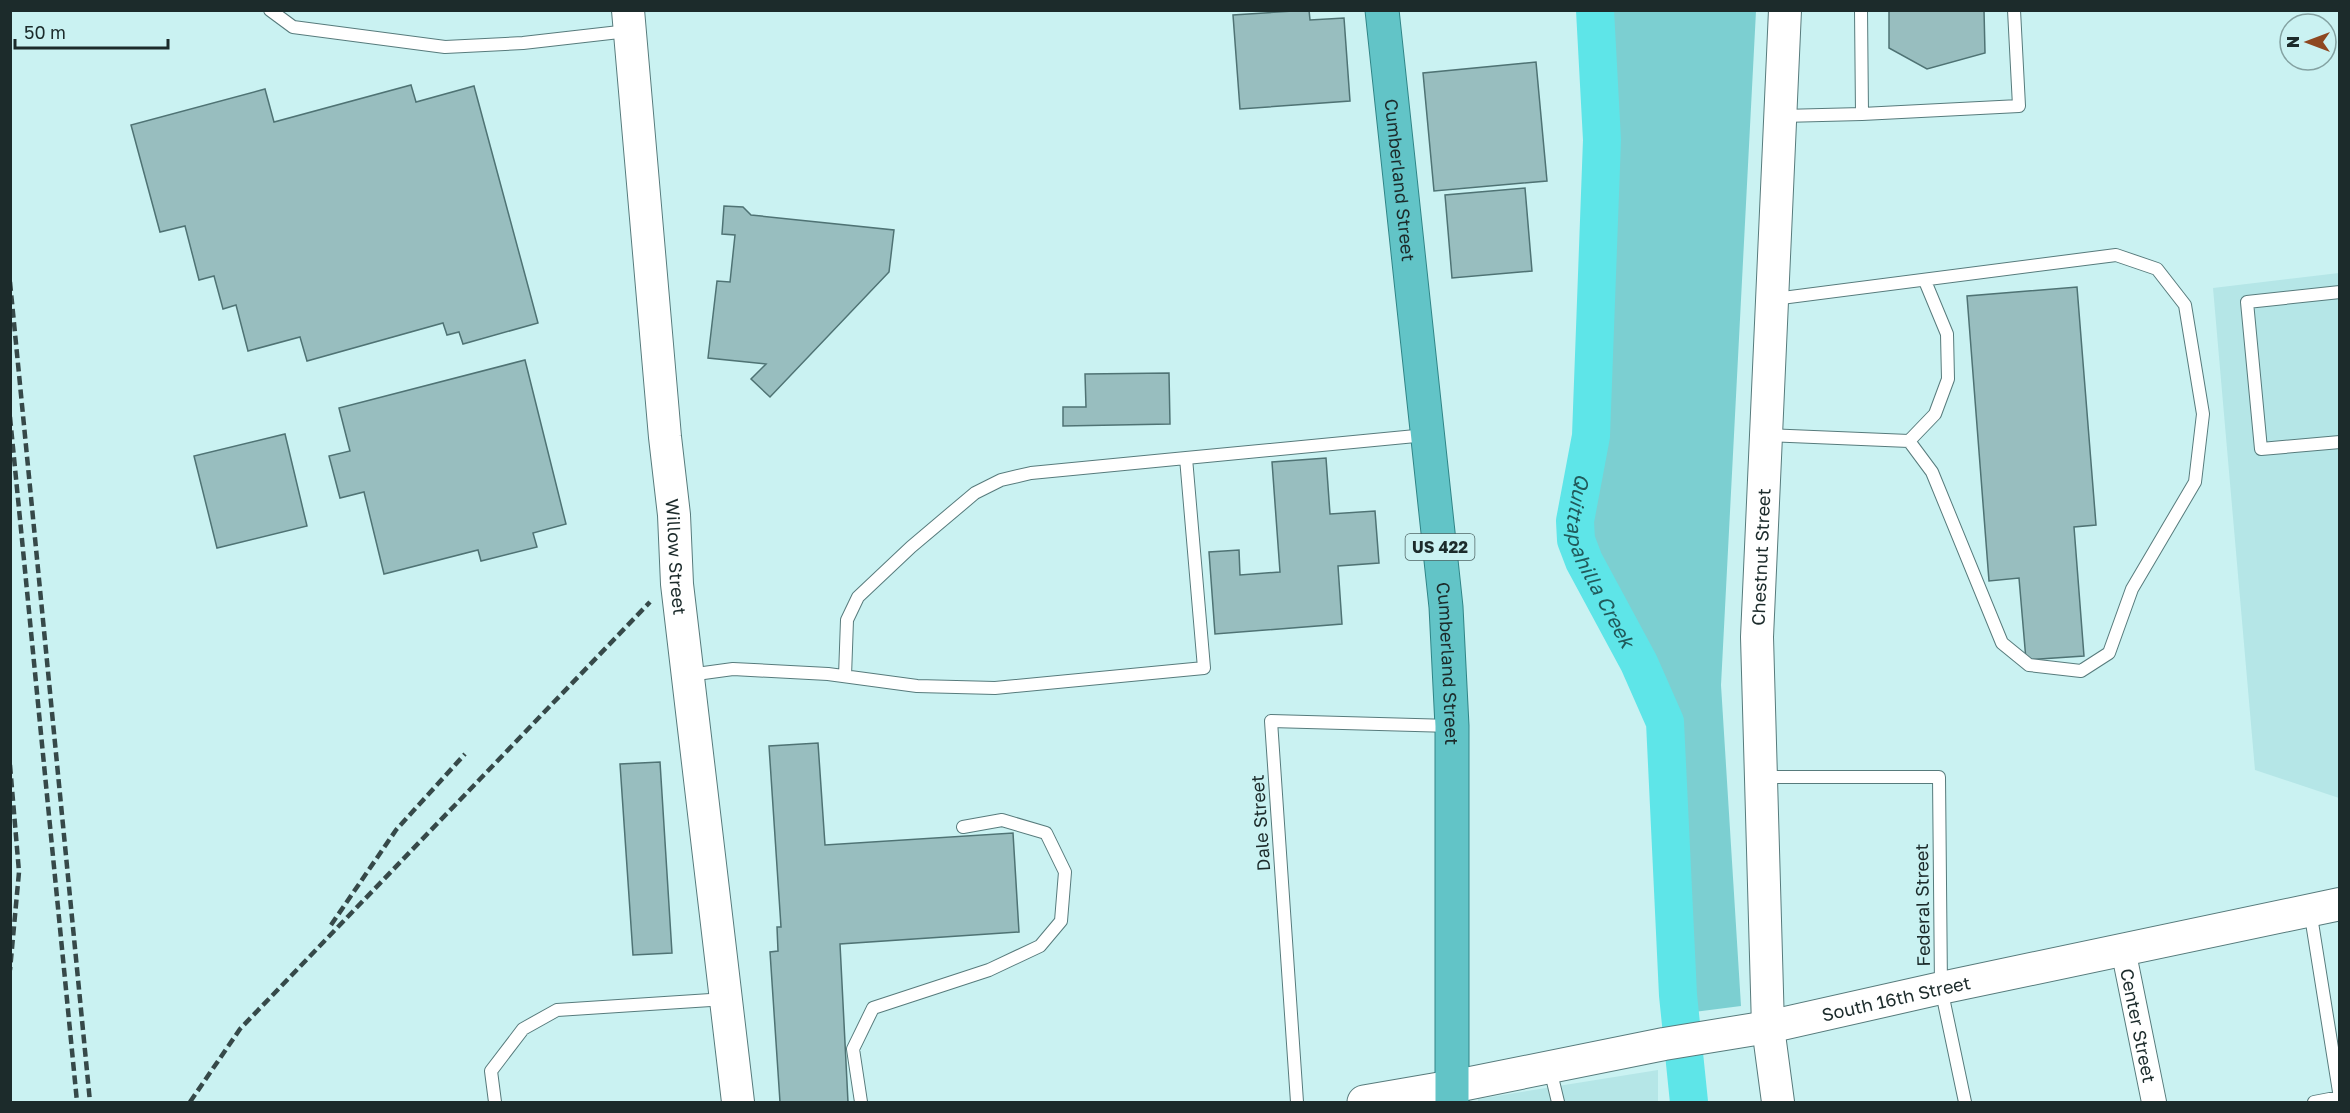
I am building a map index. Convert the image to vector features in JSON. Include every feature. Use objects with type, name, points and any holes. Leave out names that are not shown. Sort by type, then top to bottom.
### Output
[{"type":"highway","name":"Cumberland Street","points":[[1382,10],[1446,607],[1452,726],[1451,1095]]},
{"type":"main road","points":[[1364,1102],[1451,1095]]},
{"type":"street","name":"Chestnut Street","points":[[1778,1102],[1768,1027],[1757,637],[1785,10]]},
{"type":"street","name":"Willow Street","points":[[629,21],[674,515],[677,584],[738,1102]]},
{"type":"street","name":"South 16th Street","points":[[1451,1095],[1550,1068],[1664,1044],[1768,1027],[2325,907]]},
{"type":"street","name":"Center Street","points":[[2123,949],[2154,1102]]},
{"type":"lane","points":[[270,10],[293,27],[445,46],[523,43],[629,21]]},
{"type":"lane","points":[[1861,10],[1862,114]]},
{"type":"lane","points":[[1780,116],[2019,106],[2014,10]]},
{"type":"lane","points":[[1772,299],[2116,255],[2157,269],[2185,305],[2203,414],[2195,482],[2132,589],[2109,653],[2081,671],[2030,665],[2002,644],[1932,472],[1909,441]]},
{"type":"lane","points":[[1766,435],[1909,441],[1935,414],[1948,379],[1947,334],[1925,281]]},
{"type":"lane","points":[[2340,292],[2247,302],[2261,449],[2340,442]]},
{"type":"lane","points":[[845,676],[844,635],[847,620],[858,597],[911,547],[975,493],[1001,480],[1031,473],[1428,435]]},
{"type":"lane","points":[[688,675],[733,669],[845,676],[917,686],[994,688],[1203,668],[1186,458]]},
{"type":"lane","name":"Dale Street","points":[[1297,1102],[1271,721],[1452,726]]},
{"type":"lane","name":"Federal Street","points":[[1760,777],[1939,777],[1941,988],[1965,1102]]},
{"type":"lane","points":[[861,1102],[853,1049],[873,1008],[989,970],[1040,946],[1061,921],[1065,872],[1046,833],[1002,820],[963,827]]},
{"type":"lane","points":[[2314,1102],[2340,1097],[2325,907]]},
{"type":"lane","points":[[495,1102],[491,1071],[523,1029],[557,1010],[726,999]]},
{"type":"lane","points":[[1550,1068],[1558,1102]]},
{"type":"shaded area","points":[[1605,11],[1756,11],[1721,685],[1741,1006],[1694,1012],[1678,719],[1591,549],[1586,526],[1603,434],[1614,129]]},
{"type":"shaded area","points":[[2339,273],[2339,798],[2255,770],[2213,288]]},
{"type":"shaded area","points":[[1658,1070],[1658,1102],[1478,1102],[1478,1099]]},
{"type":"building","points":[[1309,10],[1310,20],[1344,18],[1350,101],[1240,109],[1233,15]]},
{"type":"building","points":[[1889,10],[1984,10],[1985,53],[1927,69],[1889,48]]},
{"type":"building","points":[[1536,62],[1547,181],[1434,191],[1423,73]]},
{"type":"building","points":[[411,85],[416,102],[474,86],[538,323],[463,344],[459,332],[447,335],[443,323],[307,361],[300,337],[248,351],[236,305],[223,309],[214,276],[199,280],[185,226],[160,232],[131,125],[265,89],[274,122]]},
{"type":"building","points":[[1525,188],[1532,271],[1452,278],[1445,195]]},
{"type":"building","points":[[724,206],[743,207],[751,215],[894,230],[889,272],[770,397],[751,379],[766,364],[708,358],[717,281],[730,282],[735,235],[722,234]]},
{"type":"building","points":[[2077,287],[2096,525],[2074,527],[2084,656],[2026,660],[2019,578],[1989,581],[1967,296]]},
{"type":"building","points":[[525,360],[566,524],[533,533],[537,547],[481,561],[478,550],[384,574],[364,492],[340,498],[329,456],[350,451],[339,408]]},
{"type":"building","points":[[1169,373],[1170,424],[1063,426],[1063,407],[1086,407],[1085,374]]},
{"type":"building","points":[[285,434],[307,526],[217,548],[194,456]]},
{"type":"building","points":[[1326,458],[1330,514],[1375,511],[1379,563],[1338,566],[1342,624],[1215,634],[1209,552],[1239,550],[1240,575],[1280,572],[1272,462]]},
{"type":"building","points":[[818,743],[825,845],[1013,833],[1019,932],[840,944],[848,1102],[780,1102],[770,952],[778,951],[777,927],[781,927],[769,746]]},
{"type":"building","points":[[660,762],[672,953],[633,955],[620,764]]},
{"type":"waterway","name":"Quittapahilla Creek","points":[[1595,10],[1602,140],[1591,436],[1575,521],[1576,540],[1584,561],[1639,663],[1665,722],[1678,995],[1689,1102]]},
{"type":"railway","points":[[10,282],[90,1102]]},
{"type":"railway","points":[[10,417],[77,1102]]},
{"type":"railway","points":[[190,1102],[240,1029],[650,602]]},
{"type":"railway","points":[[331,925],[396,830],[465,754]]},
{"type":"railway","points":[[10,765],[19,872],[10,970]]}]
